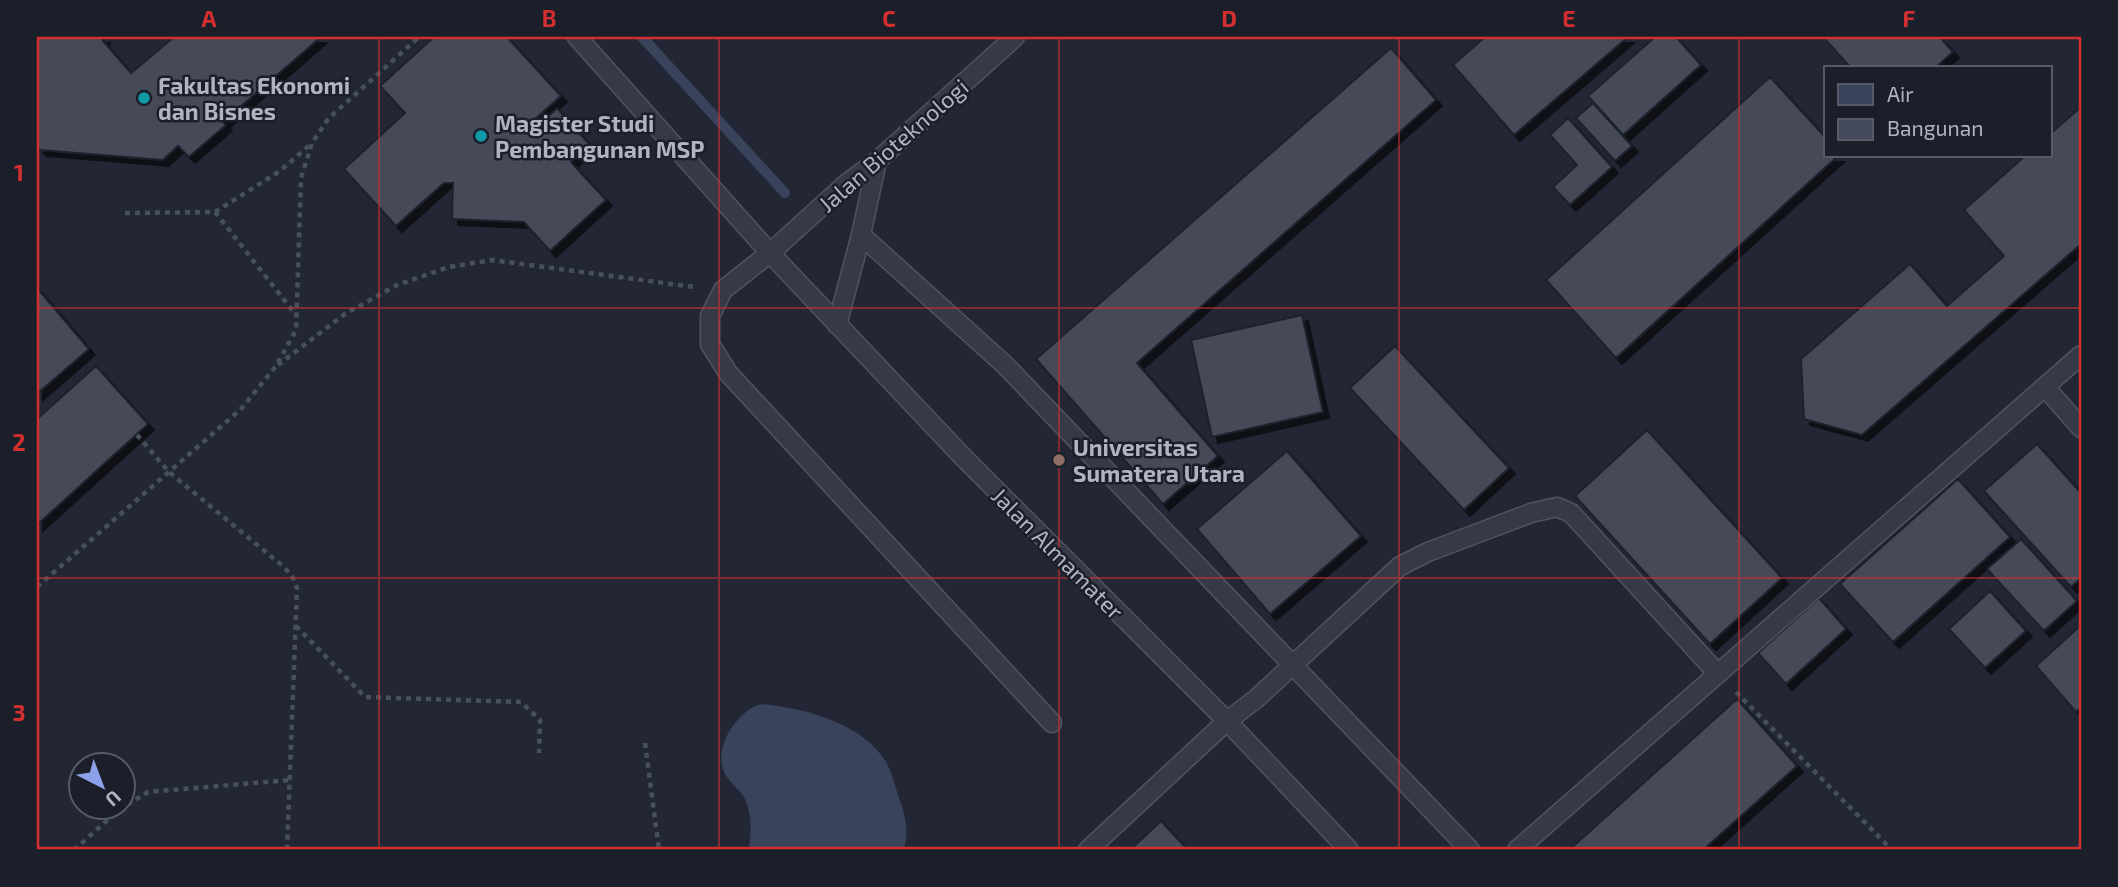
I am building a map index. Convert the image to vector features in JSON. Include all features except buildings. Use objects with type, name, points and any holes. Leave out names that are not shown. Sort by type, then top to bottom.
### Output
[{"type":"lane","name":"Jalan Almamater","points":[[577,37],[770,253],[963,457],[1227,721],[1349,850]]},
{"type":"lane","name":"Jalan Bioteknologi","points":[[723,290],[770,253],[846,184],[877,161],[1015,37]]},
{"type":"lane","points":[[837,324],[877,161]]},
{"type":"lane","points":[[861,235],[1005,365],[1469,850]]},
{"type":"lane","points":[[723,290],[710,316],[710,344],[728,373],[1052,723]]},
{"type":"lane","points":[[1517,850],[2081,355]]},
{"type":"lane","points":[[2045,387],[2081,428]]},
{"type":"lane","points":[[1088,850],[1400,566],[1427,551],[1531,513],[1557,507],[1572,513],[1718,674]]},
{"type":"path","points":[[37,587],[241,409],[276,366],[296,330],[300,178],[313,143],[328,119],[419,37]]},
{"type":"path","points":[[125,213],[215,212],[280,171],[313,143]]},
{"type":"path","points":[[215,212],[296,315]]},
{"type":"path","points":[[276,366],[345,314],[397,285],[449,267],[492,260],[723,290]]},
{"type":"path","points":[[137,435],[169,472],[284,567],[297,588],[287,850]]},
{"type":"path","points":[[296,626],[365,697],[521,702],[540,720],[539,753]]},
{"type":"path","points":[[1718,674],[1892,850]]},
{"type":"path","points":[[645,743],[659,850]]},
{"type":"path","points":[[74,850],[120,810],[148,792],[290,779]]},
{"type":"water","points":[[762,704],[795,709],[831,720],[863,737],[876,748],[890,770],[903,810],[906,831],[903,850],[749,850],[750,821],[747,805],[743,795],[723,770],[721,756],[728,734],[736,722],[751,708]]},
{"type":"waterway","points":[[642,37],[785,193]]},
{"type":"place","name":"Fakultas Ekonomi dan Bisnes","points":[[144,98]]},
{"type":"place","name":"Magister Studi Pembangunan MSP","points":[[481,136]]},
{"type":"place","name":"Universitas Sumatera Utara","points":[[1059,460]]}]
